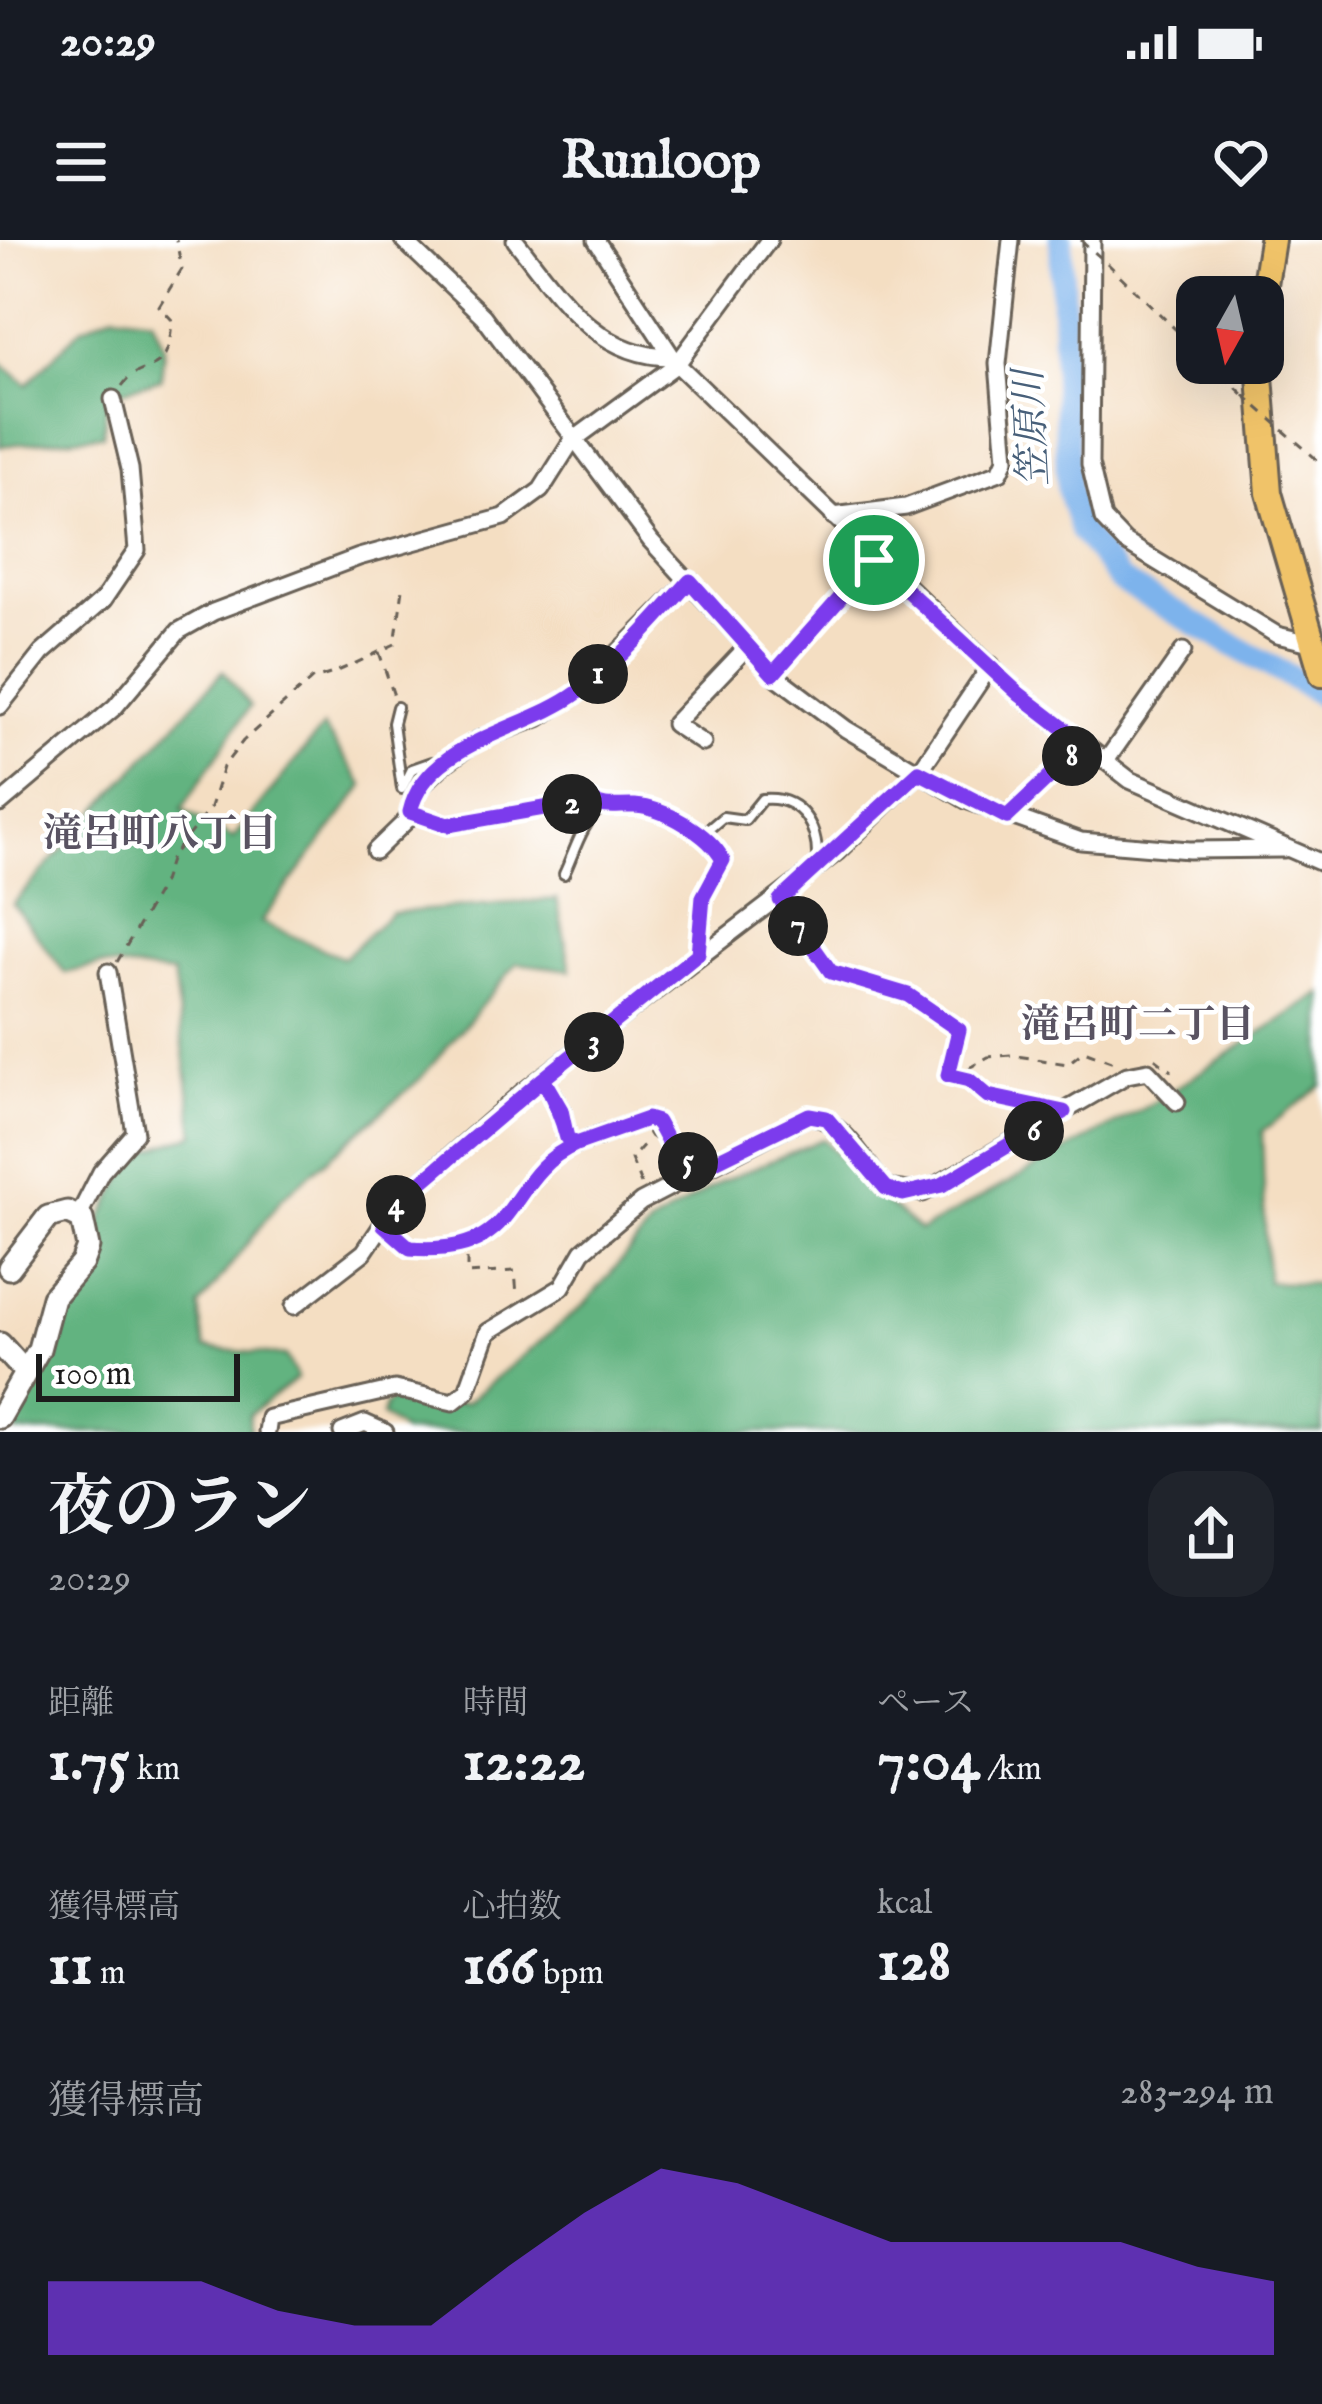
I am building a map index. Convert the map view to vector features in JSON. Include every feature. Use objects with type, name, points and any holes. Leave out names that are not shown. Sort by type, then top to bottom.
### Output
[{"type":"main road","points":[[1266,276],[1272,240]]},
{"type":"main road","points":[[1261,384],[1269,493],[1319,656]]},
{"type":"street","points":[[404,240],[483,316],[572,441],[773,674],[846,729],[1007,817],[1109,847],[1284,849]]},
{"type":"street","points":[[514,240],[590,330],[629,351],[675,361]]},
{"type":"street","points":[[596,240],[675,361],[874,560],[1019,694],[1130,780],[1322,863]]},
{"type":"street","points":[[0,804],[116,707],[179,631],[213,612],[359,557],[504,517],[541,490],[572,441],[675,361],[770,240]]},
{"type":"street","points":[[832,516],[906,507],[1000,472],[1006,460],[998,364],[1011,240]]},
{"type":"street","points":[[1093,240],[1090,464],[1103,519],[1125,542],[1319,656]]},
{"type":"street","points":[[0,706],[42,653],[114,587],[137,550],[130,469],[113,399]]},
{"type":"street","points":[[375,851],[410,812],[415,792],[443,765],[478,740],[538,718],[579,692],[690,581]]},
{"type":"street","points":[[703,743],[674,724],[748,646]]},
{"type":"street","points":[[1106,761],[1183,652]]},
{"type":"street","points":[[294,1306],[364,1252],[397,1203],[543,1079],[698,954],[780,900],[818,868],[919,772],[991,664]]},
{"type":"street","points":[[780,900],[831,972]]},
{"type":"street","points":[[0,1417],[39,1349],[41,1323],[52,1297],[82,1263],[88,1246],[78,1217],[101,1172],[135,1133],[108,973]]},
{"type":"street","points":[[267,1432],[269,1418],[280,1413],[323,1408],[372,1392],[415,1391],[453,1402],[467,1391],[488,1332],[562,1287],[583,1251],[648,1198],[809,1115],[826,1118],[838,1128],[886,1188],[923,1193],[1127,1075],[1148,1070],[1177,1102]]},
{"type":"street","points":[[543,1079],[561,1110],[567,1138],[576,1144],[647,1119],[657,1122],[657,1130]]},
{"type":"street","points":[[4,1269],[48,1217],[67,1212],[78,1217]]},
{"type":"street","points":[[0,1344],[25,1372]]},
{"type":"street","points":[[342,1432],[365,1423],[385,1432]]},
{"type":"lane","points":[[397,707],[393,723],[402,789],[412,770],[431,762],[443,765]]},
{"type":"lane","points":[[703,834],[723,817],[745,820],[762,799],[771,797],[795,805],[809,818],[820,846],[818,868]]},
{"type":"lane","points":[[564,874],[586,828],[603,808],[642,806],[703,834],[723,860],[703,897],[698,954]]},
{"type":"lane","points":[[831,972],[908,995],[959,1030],[948,1075],[969,1080],[988,1096],[1064,1112]]},
{"type":"path","points":[[113,399],[128,377],[150,371],[170,349],[172,320],[159,306],[182,269],[176,240]]},
{"type":"path","points":[[1081,240],[1176,330]]},
{"type":"path","points":[[1232,384],[1322,464]]},
{"type":"path","points":[[773,674],[874,560]]},
{"type":"path","points":[[108,973],[162,885],[171,857],[211,807],[223,767],[243,741],[313,678],[326,679],[395,644],[404,583]]},
{"type":"path","points":[[378,650],[397,707]]},
{"type":"path","points":[[1007,817],[1084,744]]},
{"type":"path","points":[[410,812],[448,825],[590,800],[603,808]]},
{"type":"path","points":[[950,1066],[980,1066],[988,1057],[1011,1054],[1067,1064],[1084,1052],[1126,1067]]},
{"type":"path","points":[[1148,1056],[1172,1071]]},
{"type":"path","points":[[648,1198],[631,1160],[657,1130],[678,1161],[709,1164]]},
{"type":"path","points":[[384,1225],[410,1248],[482,1239],[504,1223],[533,1174],[576,1144]]},
{"type":"path","points":[[467,1241],[467,1274],[514,1271],[522,1313]]},
{"type":"green space","points":[[114,313],[152,318],[164,346],[161,379],[108,395],[103,435],[0,446],[0,362],[27,385],[80,329]]},
{"type":"green space","points":[[223,671],[250,706],[182,809],[233,838],[323,727],[364,786],[261,922],[343,958],[391,913],[557,899],[571,970],[517,963],[420,1079],[282,1198],[199,1307],[205,1348],[286,1356],[297,1378],[249,1415],[250,1432],[17,1432],[12,1413],[72,1298],[99,1263],[102,1218],[136,1155],[195,1134],[173,974],[101,965],[65,973],[13,904]]},
{"type":"green space","points":[[1322,993],[1322,1086],[1262,1131],[1267,1282],[1322,1284],[1322,1432],[403,1432],[382,1416],[385,1405],[399,1394],[428,1406],[467,1402],[585,1304],[652,1224],[722,1181],[823,1139],[871,1190],[920,1231],[1151,1104]]},
{"type":"waterway","name":"笠原川","points":[[1061,240],[1068,488],[1081,531],[1120,581],[1322,695]]},
{"type":"district","name":"滝呂町八丁目","points":[[160,835]]},
{"type":"district","name":"滝呂町二丁目","points":[[1138,1026]]},
{"type":"route","points":[[874,560],[773,674],[690,581],[579,692],[538,718],[478,740],[415,792],[410,812],[448,825],[590,800],[603,808],[642,806],[703,834],[723,860],[703,897],[698,954],[584,1051],[543,1079],[561,1110],[567,1138],[576,1144],[533,1174],[512,1215],[482,1239],[429,1250],[410,1248],[384,1225],[397,1203],[543,1079],[561,1110],[562,1120],[567,1138],[576,1144],[647,1119],[657,1122],[657,1130],[678,1161],[709,1164],[809,1115],[826,1118],[838,1128],[886,1188],[903,1194],[942,1185],[1064,1112],[988,1096],[969,1080],[948,1075],[959,1030],[908,995],[854,975],[831,972],[780,900],[919,772],[1007,817],[1084,744],[1019,694],[958,632],[874,560]]}]
